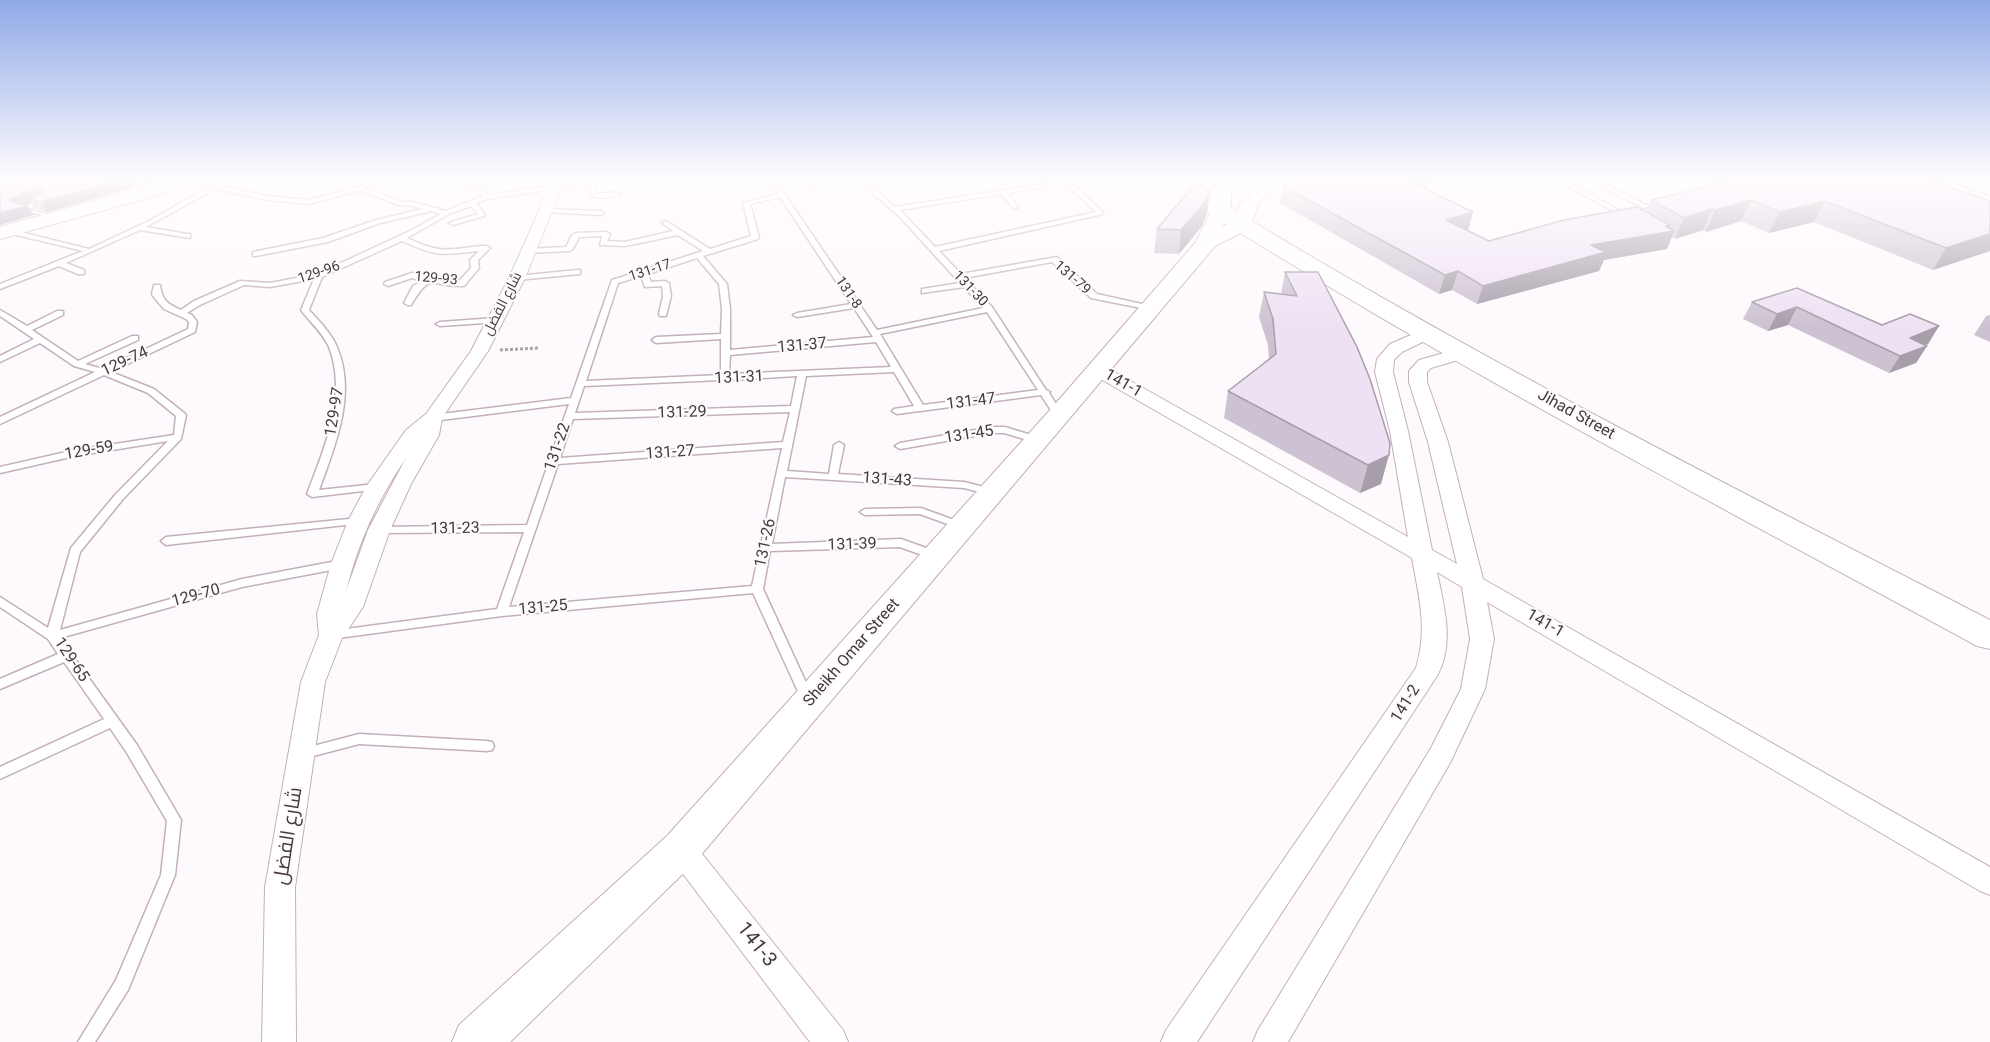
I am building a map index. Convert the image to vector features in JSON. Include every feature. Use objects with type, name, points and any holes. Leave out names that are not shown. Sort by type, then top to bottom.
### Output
[{"type":"main road","name":"Jihad Street","points":[[1272,229],[1427,333],[1684,475],[1990,636]]},
{"type":"main road","name":"Jihad Street","points":[[1281,229],[1537,373],[1990,610]]},
{"type":"street","name":"شارع الفضل","points":[[331,635],[329,614],[342,564],[359,521],[376,487],[413,434],[433,418],[479,351],[517,278],[539,229]]},
{"type":"street","name":"Sheikh Omar Street","points":[[476,1042],[681,849],[992,493],[1047,416],[1098,370],[1206,244],[1214,229]]},
{"type":"street","name":"141-2","points":[[1178,1042],[1392,727],[1428,670],[1434,648],[1435,621],[1399,431],[1384,372],[1386,359],[1396,348],[1427,333]]},
{"type":"street","points":[[1270,1042],[1441,755],[1473,689],[1482,639],[1473,582],[1438,442],[1419,382],[1418,371],[1425,364],[1462,352]]},
{"type":"street","name":"141-1","points":[[1098,370],[1473,582],[1990,882]]},
{"type":"street","name":"شارع الفضل","points":[[279,1042],[280,887],[313,682],[331,635],[352,607],[379,530],[401,483],[429,435],[433,418]]},
{"type":"street","name":"141-3","points":[[681,849],[831,1042]]},
{"type":"lane","points":[[0,287],[61,264],[138,229]]},
{"type":"lane","points":[[143,229],[187,236]]},
{"type":"lane","points":[[256,254],[318,242],[356,229]]},
{"type":"lane","name":"129-96","points":[[182,313],[197,303],[243,283],[270,285],[319,276],[418,229]]},
{"type":"lane","points":[[675,229],[710,252]]},
{"type":"lane","name":"131-17","points":[[615,282],[755,237],[753,229]]},
{"type":"lane","name":"131-8","points":[[804,229],[857,305],[920,408]]},
{"type":"lane","name":"131-30","points":[[912,229],[989,309],[1047,416]]},
{"type":"lane","points":[[932,250],[1030,229]]},
{"type":"lane","points":[[2,231],[90,251]]},
{"type":"lane","points":[[529,251],[569,249],[576,235],[606,234],[603,243],[625,244],[680,232]]},
{"type":"lane","name":"129-93","points":[[388,284],[412,275],[428,280],[461,284],[475,268],[474,260],[486,248],[472,248],[446,254],[429,250],[401,238]]},
{"type":"lane","points":[[698,255],[723,284],[726,336],[725,379]]},
{"type":"lane","name":"131-79","points":[[958,277],[1054,259],[1094,296],[1151,308]]},
{"type":"lane","points":[[61,264],[81,272]]},
{"type":"lane","points":[[517,278],[577,272]]},
{"type":"lane","points":[[644,273],[648,285],[665,283],[667,296],[663,314]]},
{"type":"lane","points":[[34,274],[44,282]]},
{"type":"lane","name":"129-97","points":[[319,276],[306,310],[332,346],[341,385],[335,431],[312,494],[376,487]]},
{"type":"lane","points":[[408,303],[416,288],[428,280]]},
{"type":"lane","name":"131-22","points":[[502,612],[615,282]]},
{"type":"lane","points":[[925,291],[965,284]]},
{"type":"lane","points":[[157,287],[156,294],[168,307],[182,313]]},
{"type":"lane","points":[[797,315],[857,305]]},
{"type":"lane","name":"131-37","points":[[726,353],[877,336],[989,309]]},
{"type":"lane","points":[[0,312],[77,364],[151,391],[181,415],[178,436]]},
{"type":"lane","points":[[26,330],[60,313]]},
{"type":"lane","name":"129-74","points":[[0,421],[192,330],[193,322],[182,313]]},
{"type":"lane","points":[[440,324],[496,320]]},
{"type":"lane","points":[[656,340],[726,336]]},
{"type":"lane","points":[[77,364],[135,338]]},
{"type":"lane","points":[[0,359],[40,339]]},
{"type":"lane","name":"131-31","points":[[580,384],[725,379],[897,369]]},
{"type":"lane","name":"131-26","points":[[802,375],[757,589],[809,702]]},
{"type":"lane","points":[[433,418],[575,400]]},
{"type":"lane","name":"131-47","points":[[897,411],[920,408],[1047,416]]},
{"type":"lane","name":"131-29","points":[[569,416],[794,410]]},
{"type":"lane","name":"131-45","points":[[900,446],[992,430],[1005,430],[1047,416]]},
{"type":"lane","name":"129-59","points":[[0,470],[75,453],[178,436]]},
{"type":"lane","name":"129-65","points":[[86,1042],[122,985],[168,875],[174,820],[132,749],[52,636],[75,551],[119,497],[178,436]]},
{"type":"lane","name":"131-27","points":[[554,460],[787,445]]},
{"type":"lane","points":[[833,477],[839,445]]},
{"type":"lane","name":"131-43","points":[[781,474],[964,485],[992,493]]},
{"type":"lane","points":[[865,512],[921,511],[963,526]]},
{"type":"lane","points":[[166,541],[359,521]]},
{"type":"lane","name":"131-23","points":[[379,530],[530,528]]},
{"type":"lane","name":"131-39","points":[[765,548],[901,543],[937,556]]},
{"type":"lane","name":"129-70","points":[[52,636],[242,583],[342,564]]},
{"type":"lane","name":"131-25","points":[[331,635],[502,612],[757,589]]},
{"type":"lane","points":[[0,601],[52,636]]},
{"type":"lane","points":[[0,684],[66,656]]},
{"type":"lane","points":[[0,773],[113,721]]},
{"type":"lane","points":[[302,754],[359,739],[487,746]]},
{"type":"path","points":[[479,351],[540,348]]},
{"type":"building","points":[[1361,229],[1464,229],[1489,241],[1533,229],[1670,229],[1674,231],[1591,245],[1606,252],[1483,286],[1458,271],[1445,275]]},
{"type":"building","points":[[1896,229],[1990,229],[1990,234],[1946,248]]},
{"type":"building","points":[[1285,272],[1318,272],[1357,347],[1370,379],[1390,443],[1389,455],[1368,465],[1228,391],[1276,354],[1273,319],[1264,292],[1297,296]]},
{"type":"building","points":[[1797,288],[1882,325],[1910,314],[1939,326],[1910,338],[1927,346],[1900,356],[1797,307],[1777,314],[1752,302]]}]
